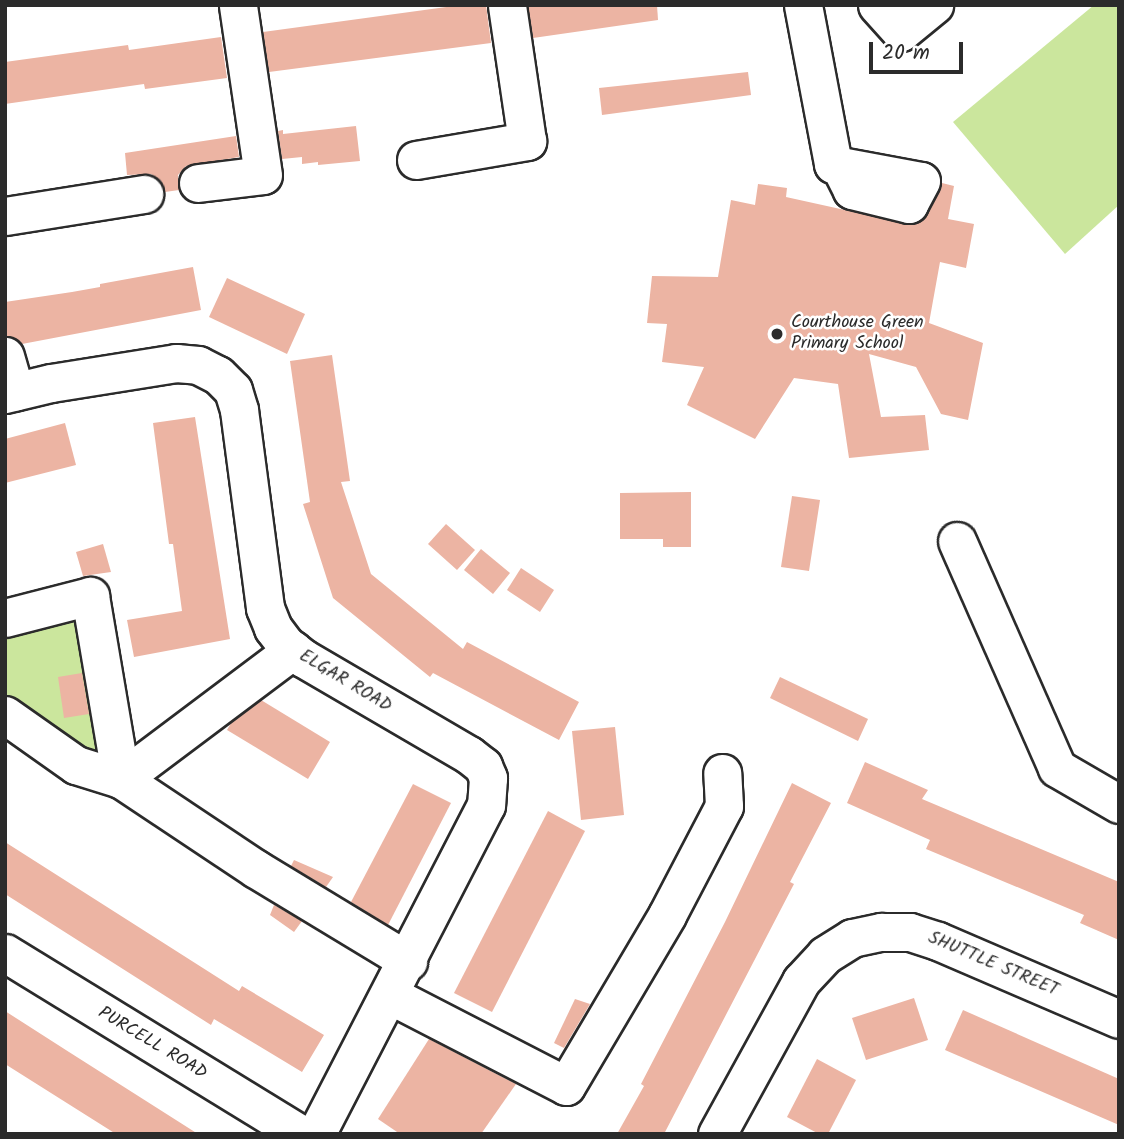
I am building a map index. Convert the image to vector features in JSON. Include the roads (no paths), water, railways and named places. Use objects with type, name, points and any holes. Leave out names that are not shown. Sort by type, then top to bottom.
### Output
[{"type":"street","points":[[198,183],[263,175],[238,5]]},
{"type":"street","points":[[416,160],[527,141],[507,5]]},
{"type":"street","points":[[803,5],[833,164],[840,166]]},
{"type":"street","points":[[877,5],[901,32],[934,5]]},
{"type":"street","points":[[5,216],[144,194]]},
{"type":"street","points":[[5,356],[10,393]]},
{"type":"street","name":"ELGAR ROAD","points":[[10,393],[51,383],[176,363],[198,365],[218,374],[233,390],[239,410],[265,608],[273,628],[293,650],[470,755],[483,766],[488,778],[486,805],[408,961],[316,1134]]},
{"type":"street","points":[[957,541],[1057,768],[1119,804]]},
{"type":"street","points":[[5,618],[90,596],[121,779]]},
{"type":"street","points":[[121,779],[293,650]]},
{"type":"street","points":[[5,715],[76,765],[121,779],[256,869],[408,961]]},
{"type":"street","points":[[390,995],[566,1086],[667,915],[724,806],[722,773]]},
{"type":"street","name":"SHUTTLE STREET","points":[[718,1134],[801,981],[825,955],[852,938],[881,932],[910,932],[938,941],[1119,1019]]},
{"type":"street","name":"PURCELL ROAD","points":[[5,953],[300,1134]]},
{"type":"place","name":"Courthouse Green Primary School","points":[[777,334]]}]
